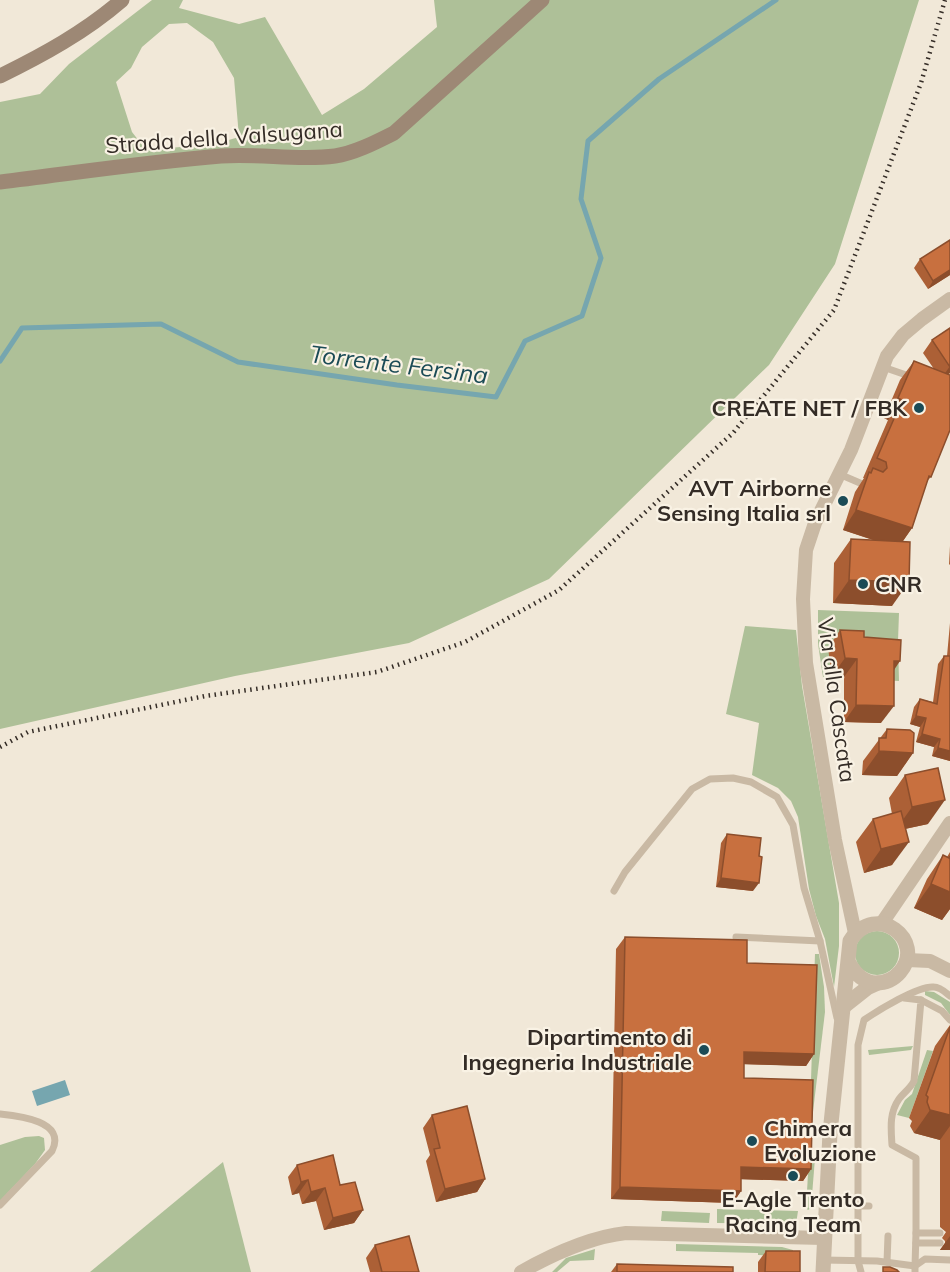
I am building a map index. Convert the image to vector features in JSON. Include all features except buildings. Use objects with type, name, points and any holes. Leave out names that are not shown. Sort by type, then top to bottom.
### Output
[{"type":"main road","points":[[0,76],[71,38],[122,0]]},
{"type":"main road","name":"Strada della Valsugana","points":[[0,182],[226,155],[337,155],[373,144],[394,133],[542,0]]},
{"type":"street","name":"Via alla Cascata","points":[[855,933],[835,840],[806,663],[803,599],[806,550],[815,523],[851,450],[887,357],[903,335],[950,299]]},
{"type":"street","points":[[882,923],[950,823]]},
{"type":"street","points":[[823,1266],[839,1030],[848,961],[847,951],[855,933],[863,927],[872,923],[892,926],[905,940],[908,950],[903,969],[888,981],[867,988],[843,1007]]},
{"type":"street","points":[[907,960],[930,961],[950,971]]},
{"type":"street","points":[[848,961],[852,970],[859,977],[878,983]]},
{"type":"street","points":[[521,1272],[536,1268],[576,1245],[614,1234],[824,1238]]},
{"type":"lane","points":[[884,367],[912,377]]},
{"type":"lane","points":[[839,474],[868,486]]},
{"type":"lane","points":[[614,891],[625,872],[692,789],[710,779],[733,778],[751,782],[777,797],[793,825],[804,888],[820,941],[839,1030]]},
{"type":"lane","points":[[736,937],[820,941]]},
{"type":"lane","points":[[861,1272],[858,1262],[858,1045],[864,1020],[880,1009],[926,987],[935,987],[950,996]]},
{"type":"lane","points":[[903,998],[921,999],[942,1011],[950,1020]]},
{"type":"lane","points":[[915,1269],[916,1158],[892,1145],[891,1115],[899,1098],[909,1090],[914,1081],[921,999]]},
{"type":"lane","points":[[0,1114],[27,1117],[44,1124],[52,1131],[54,1146],[51,1152],[0,1205]]},
{"type":"lane","points":[[858,1206],[868,1206]]},
{"type":"lane","points":[[916,1233],[940,1233]]},
{"type":"lane","points":[[887,1262],[888,1236]]},
{"type":"lane","points":[[916,1243],[940,1243]]},
{"type":"lane","points":[[915,1269],[925,1259],[950,1260]]},
{"type":"lane","points":[[823,1266],[858,1262],[887,1262],[915,1269]]},
{"type":"green space","points":[[152,0],[183,0],[179,8],[239,24],[265,17],[322,115],[364,89],[437,27],[434,0],[919,0],[835,264],[769,365],[549,579],[409,643],[235,676],[0,729],[0,102],[40,94],[69,64]],"holes":[[[187,23],[213,42],[234,78],[239,137],[215,144],[146,150],[132,132],[116,82],[131,68],[142,47],[169,24]]]},
{"type":"green space","points":[[818,610],[899,613],[899,681],[823,677],[818,644]]},
{"type":"green space","points":[[745,626],[796,630],[802,686],[839,903],[839,946],[834,987],[825,939],[809,889],[798,817],[791,801],[778,788],[752,775],[759,723],[726,714]]},
{"type":"green space","points":[[877,931],[892,938],[899,953],[892,968],[877,975],[862,968],[855,953],[862,938]]},
{"type":"green space","points":[[815,954],[819,954],[825,1012],[812,1120],[810,1112]]},
{"type":"green space","points":[[925,991],[934,992],[950,1002],[950,1015],[941,1003],[925,995]]},
{"type":"green space","points":[[913,1046],[911,1050],[869,1055],[868,1050]]},
{"type":"green space","points":[[927,1050],[933,1051],[909,1118],[897,1115],[905,1100],[912,1094]]},
{"type":"green space","points":[[25,1137],[44,1138],[45,1150],[0,1201],[0,1145]]},
{"type":"green space","points":[[812,1155],[815,1158],[811,1208],[808,1210],[806,1208],[809,1157]]},
{"type":"green space","points":[[223,1162],[251,1272],[90,1272]]},
{"type":"green space","points":[[717,1209],[798,1211],[796,1224],[717,1223]]},
{"type":"green space","points":[[662,1211],[710,1213],[709,1223],[661,1221]]},
{"type":"green space","points":[[676,1244],[782,1247],[793,1250],[793,1257],[758,1255],[758,1253],[676,1251]]},
{"type":"green space","points":[[595,1249],[594,1260],[570,1261],[557,1272],[552,1272],[566,1258]]},
{"type":"water","points":[[65,1080],[70,1095],[37,1106],[32,1091]]},
{"type":"waterway","name":"Torrente Fersina","points":[[0,361],[22,328],[161,324],[238,362],[496,397],[525,341],[582,316],[601,258],[581,199],[588,141],[659,79],[776,0]]},
{"type":"railway","points":[[0,747],[28,732],[205,696],[377,672],[465,642],[559,590],[733,433],[834,310],[921,83],[945,0]]},
{"type":"place","name":"CREATE NET / FBK","points":[[919,408]]},
{"type":"place","name":"AVT Airborne Sensing Italia srl","points":[[843,501]]},
{"type":"place","name":"CNR","points":[[863,584]]},
{"type":"place","name":"Dipartimento di Ingegneria Industriale","points":[[704,1050]]},
{"type":"place","name":"Chimera Evoluzione","points":[[752,1141]]},
{"type":"place","name":"E-Agle Trento Racing Team","points":[[793,1176]]}]
